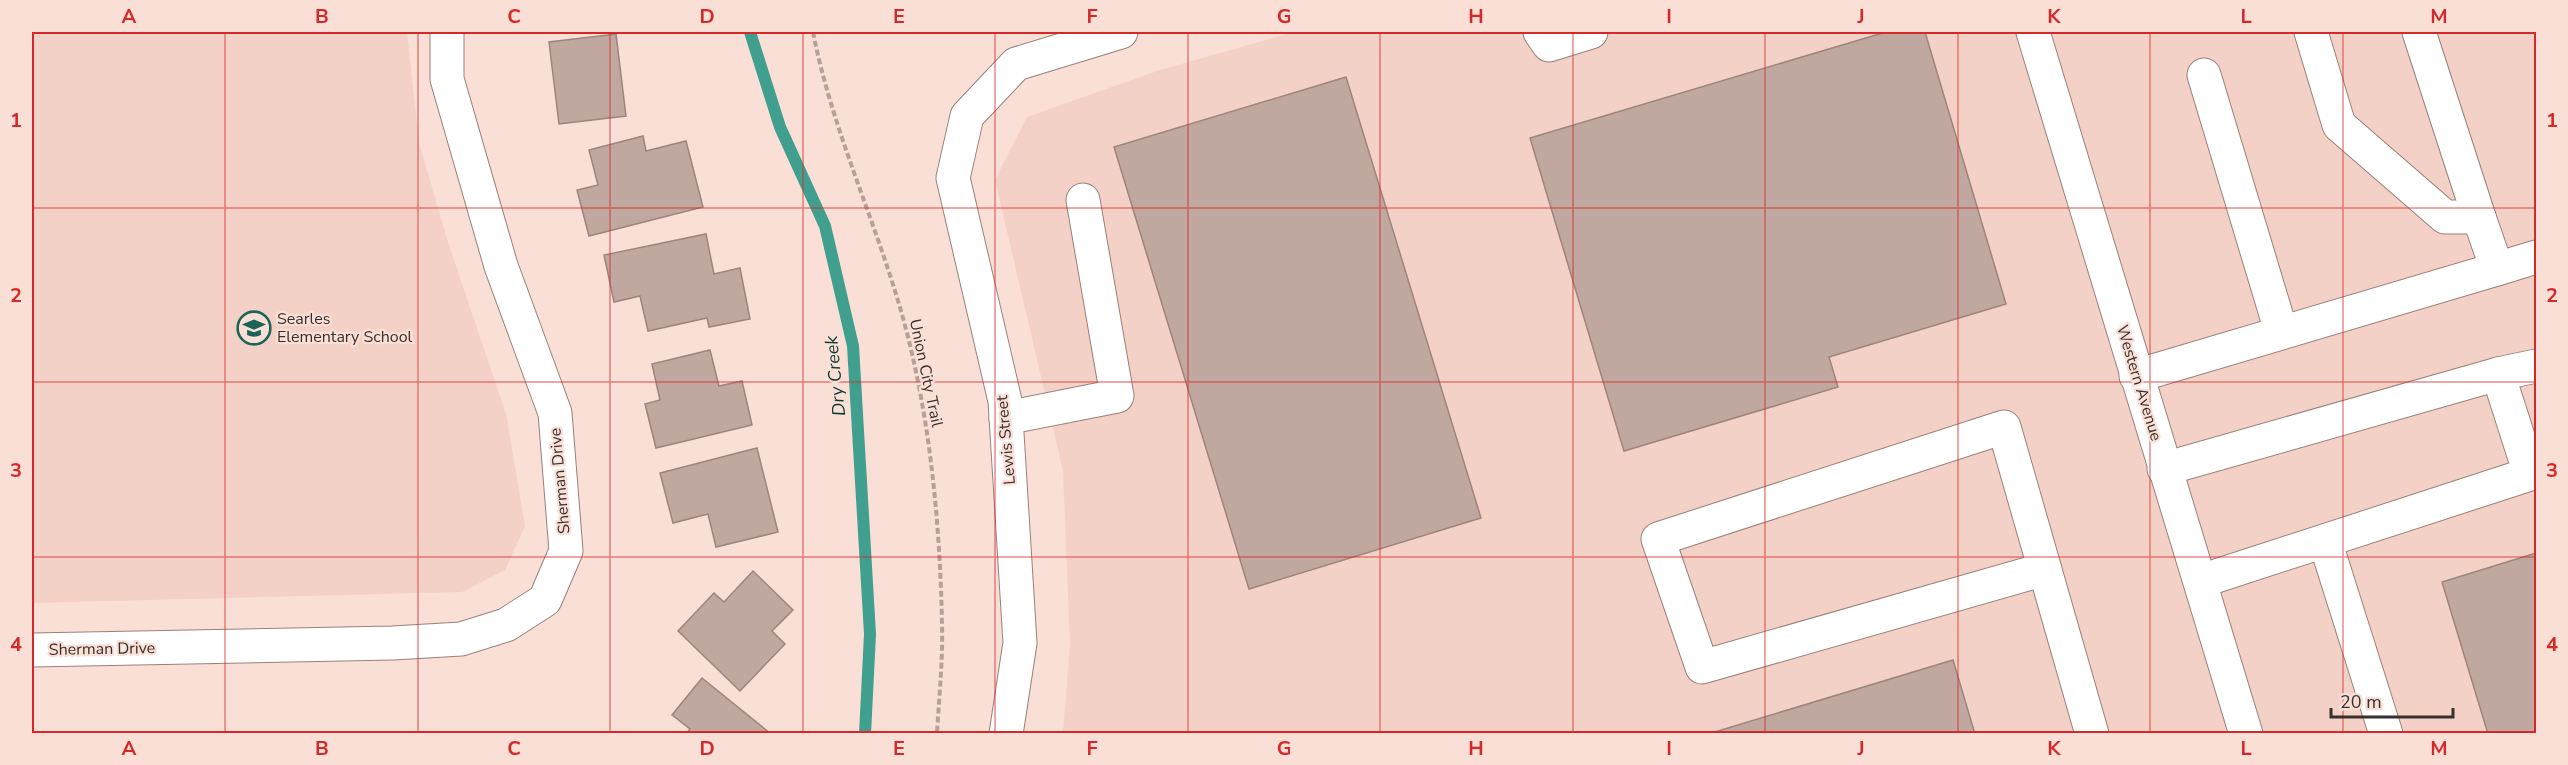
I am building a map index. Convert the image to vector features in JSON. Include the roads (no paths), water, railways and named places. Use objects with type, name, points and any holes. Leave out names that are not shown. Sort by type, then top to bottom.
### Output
[{"type":"street","name":"Sherman Drive","points":[[32,650],[393,643],[461,639],[506,625],[545,600],[566,551],[555,413],[501,266],[447,79],[447,32]]},
{"type":"street","name":"Lewis Street","points":[[1006,734],[1020,643],[1005,400],[953,178],[967,116],[1016,64],[1121,32]]},
{"type":"street","points":[[1540,32],[1549,45],[1591,32]]},
{"type":"street","name":"Western Avenue","points":[[2033,32],[2246,734]]},
{"type":"street","points":[[2311,32],[2339,125],[2445,217],[2479,217]]},
{"type":"street","points":[[2419,32],[2497,269]]},
{"type":"street","points":[[2204,75],[2281,332]]},
{"type":"street","points":[[1006,418],[1117,396],[1083,200]]},
{"type":"street","points":[[2136,376],[2536,257]]},
{"type":"street","points":[[2164,469],[2498,374],[2536,366]]},
{"type":"street","points":[[2200,582],[2533,473],[2498,374]]},
{"type":"street","points":[[2045,568],[1702,667],[1658,539],[2004,427],[2045,568],[2092,734]]},
{"type":"street","points":[[2325,541],[2386,734]]},
{"type":"waterway","name":"Dry Creek","points":[[750,32],[780,127],[825,226],[853,346],[870,634],[865,734]]},
{"type":"place","name":"Searles Elementary School","points":[[254,328]]}]
